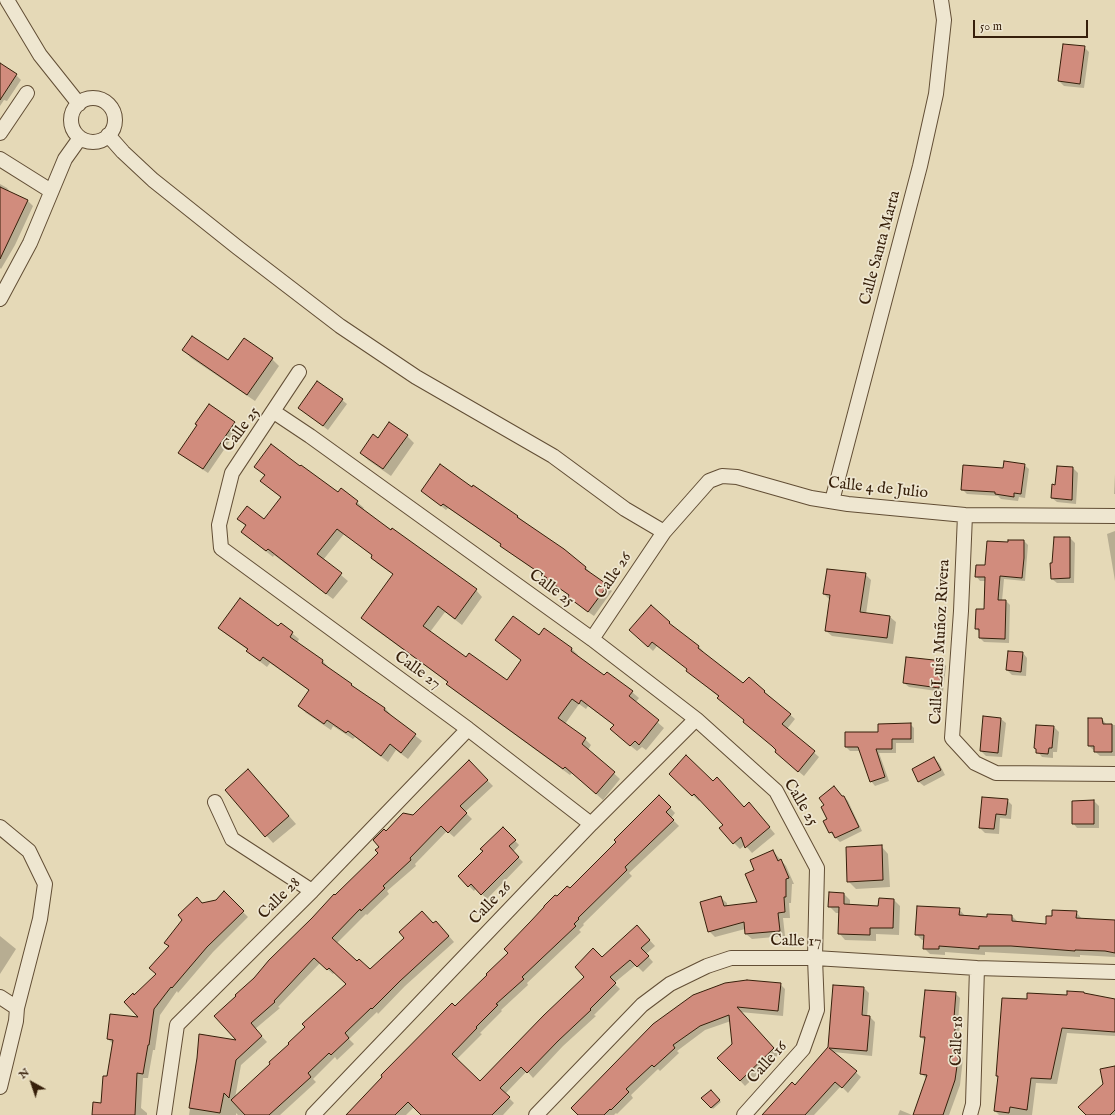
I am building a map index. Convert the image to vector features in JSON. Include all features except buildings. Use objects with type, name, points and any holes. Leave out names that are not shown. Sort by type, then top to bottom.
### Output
[{"type":"street","points":[[7,0],[40,55],[79,104]]},
{"type":"street","name":"Calle Santa Marta","points":[[832,502],[930,123],[936,94],[944,20],[941,0]]},
{"type":"street","points":[[0,133],[27,93]]},
{"type":"street","points":[[91,99],[97,99],[109,105],[114,117],[114,124],[108,135],[102,140],[95,142],[80,138],[72,128],[71,121],[74,109],[79,104],[91,99]]},
{"type":"street","points":[[108,135],[123,152],[153,180],[340,326],[416,377],[553,456],[625,509],[664,532]]},
{"type":"street","points":[[1,294],[30,244],[65,159],[80,138]]},
{"type":"street","points":[[0,159],[51,191]]},
{"type":"street","points":[[274,412],[299,372]]},
{"type":"street","name":"Calle 25","points":[[221,548],[219,525],[232,473],[274,412],[310,436],[592,639],[696,719],[776,791],[816,868],[815,958]]},
{"type":"street","name":"Calle 4 de Julio","points":[[664,532],[710,482],[722,476],[737,477],[811,498],[848,504],[965,515],[1115,516]]},
{"type":"street","name":"Calle Luis Muñoz Rivera","points":[[965,515],[961,611],[952,738],[975,763],[996,773],[1115,774]]},
{"type":"street","name":"Calle 26","points":[[592,639],[664,532]]},
{"type":"street","name":"Calle 27","points":[[221,548],[468,729],[591,824]]},
{"type":"street","name":"Calle 26","points":[[313,1115],[591,824],[696,719]]},
{"type":"street","name":"Calle 28","points":[[164,1115],[177,1025],[312,891],[468,729]]},
{"type":"street","points":[[215,802],[232,839],[312,891]]},
{"type":"street","points":[[0,827],[29,851],[45,884],[40,919],[17,1008],[16,1021],[0,1087]]},
{"type":"street","name":"Calle 17","points":[[536,1115],[642,1005],[670,984],[707,966],[731,958],[815,958],[978,968],[1115,972]]},
{"type":"street","name":"Calle 16","points":[[744,1115],[803,1049],[817,1010],[815,958]]},
{"type":"street","name":"Calle 18","points":[[970,1115],[973,1104],[978,968]]},
{"type":"street","points":[[0,997],[17,1008]]}]
